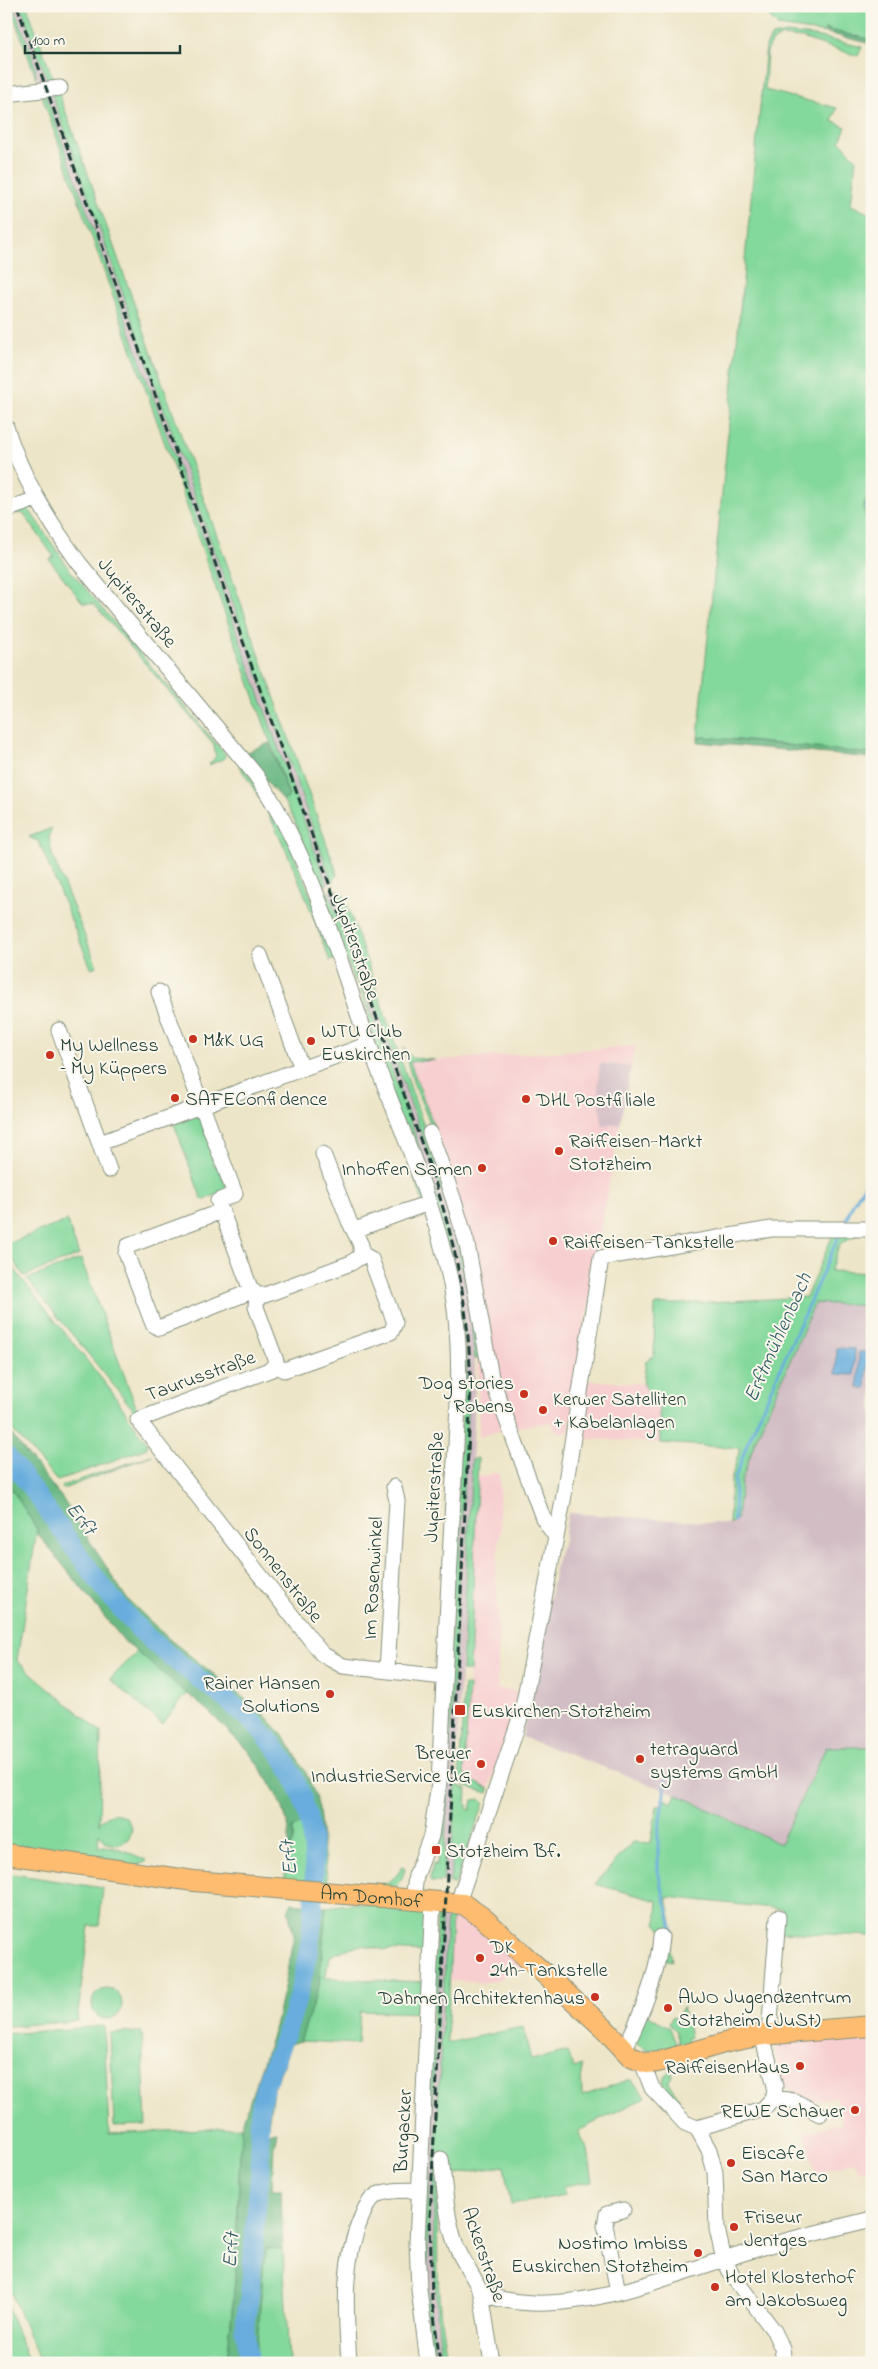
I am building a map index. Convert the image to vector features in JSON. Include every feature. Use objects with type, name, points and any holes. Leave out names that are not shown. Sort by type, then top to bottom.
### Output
[{"type":"main road","name":"Am Domhof","points":[[6,1854],[194,1881],[458,1903]]},
{"type":"main road","points":[[458,1903],[474,1910],[482,1917],[599,2023],[631,2057],[650,2062],[766,2034],[872,2026]]},
{"type":"street","points":[[6,94],[60,88]]},
{"type":"street","name":"Jupiterstraße","points":[[6,427],[36,499],[79,563],[241,756],[274,800],[298,847],[317,891],[369,1044],[428,1203],[451,1283],[459,1356],[444,1677],[435,1821],[415,1881],[412,1899]]},
{"type":"street","points":[[6,510],[36,499]]},
{"type":"street","points":[[260,956],[302,1069]]},
{"type":"street","points":[[159,992],[235,1194],[218,1201],[222,1211],[128,1246],[126,1253],[153,1324],[159,1328],[255,1293],[265,1295],[351,1263],[362,1254]]},
{"type":"street","points":[[58,1030],[109,1170]]},
{"type":"street","points":[[100,1143],[369,1044]]},
{"type":"street","points":[[430,1133],[467,1244],[491,1377],[543,1518],[556,1537]]},
{"type":"street","name":"Taurusstraße","points":[[274,1365],[284,1370],[391,1332],[395,1323],[371,1259],[362,1254],[356,1230],[349,1221],[323,1154]]},
{"type":"street","points":[[356,1230],[428,1203]]},
{"type":"street","name":"Taurusstraße","points":[[138,1420],[272,1370],[276,1361],[256,1307],[255,1293],[222,1211]]},
{"type":"street","points":[[458,1903],[520,1720],[556,1537],[601,1258],[771,1229],[842,1228],[872,1230]]},
{"type":"street","name":"Sonnenstraße","points":[[138,1420],[322,1654],[343,1666],[444,1677]]},
{"type":"street","name":"Im Rosenwinkel","points":[[387,1671],[397,1501],[394,1487]]},
{"type":"street","name":"Burgacker","points":[[428,2363],[418,2269],[419,2190],[433,1900]]},
{"type":"street","points":[[650,2062],[652,2088],[685,2123],[697,2128],[763,2108],[774,2097],[775,2086],[766,2034],[778,1917]]},
{"type":"street","points":[[624,2050],[652,1979],[662,1937]]},
{"type":"street","points":[[774,2097],[794,2101],[820,2114]]},
{"type":"street","points":[[697,2128],[714,2164],[717,2229],[724,2260],[734,2278],[774,2332],[782,2348],[784,2363]]},
{"type":"street","name":"Ackerstraße","points":[[442,2158],[445,2195],[455,2243],[480,2293],[492,2363]]},
{"type":"street","points":[[349,2363],[345,2299],[346,2280],[353,2242],[360,2220],[368,2205],[378,2195],[419,2190]]},
{"type":"street","points":[[618,2292],[605,2225],[607,2214],[622,2210]]},
{"type":"street","points":[[480,2293],[508,2302],[529,2305],[618,2292],[750,2251],[872,2219]]},
{"type":"shaded area","points":[[13,6],[21,6],[49,85],[39,86],[37,73]]},
{"type":"shaded area","points":[[51,92],[332,882],[327,885],[65,152],[46,96]]},
{"type":"shaded area","points":[[335,890],[450,1215],[461,1258],[473,1326],[475,1359],[474,1423],[450,1883],[443,1882],[467,1417],[467,1352],[460,1295],[442,1210],[328,891]]},
{"type":"shaded area","points":[[636,1046],[631,1067],[600,1063],[602,1125],[620,1124],[597,1250],[569,1432],[558,1433],[553,1428],[552,1422],[516,1427],[495,1368],[436,1132],[410,1062]]},
{"type":"shaded area","points":[[600,1063],[631,1067],[620,1124],[602,1125],[598,1084]]},
{"type":"shaded area","points":[[815,1302],[872,1306],[872,1747],[826,1747],[780,1844],[676,1794],[522,1737],[559,1550],[563,1546],[568,1513],[729,1524],[737,1519],[741,1483],[755,1441]]},
{"type":"shaded area","points":[[478,1358],[483,1358],[502,1430],[479,1437]]},
{"type":"shaded area","points":[[585,1380],[643,1384],[659,1406],[660,1443],[576,1438]]},
{"type":"shaded area","points":[[493,1473],[500,1474],[499,1524],[501,1524],[496,1571],[499,1633],[497,1688],[519,1692],[489,1789],[464,1774],[478,1476],[486,1477]]},
{"type":"shaded area","points":[[441,1915],[447,1915],[436,2153],[430,2151]]},
{"type":"shaded area","points":[[452,1915],[470,1918],[524,1967],[503,1972],[503,1979],[477,1983],[477,1981],[450,1981]]},
{"type":"shaded area","points":[[872,2034],[872,2168],[857,2171],[854,2162],[815,2173],[805,2133],[842,2123],[835,2097],[809,2101],[784,2087],[775,2054],[776,2045],[779,2042]]},
{"type":"shaded area","points":[[430,2153],[435,2154],[433,2227],[439,2340],[443,2363],[436,2363],[427,2280]]},
{"type":"green space","points":[[10,6],[13,6],[28,43],[36,78]]},
{"type":"green space","points":[[21,6],[27,6],[52,76],[54,83],[49,85]]},
{"type":"green space","points":[[767,6],[872,6],[872,40],[825,29],[827,33],[778,26],[769,17]]},
{"type":"green space","points":[[824,29],[872,40],[872,44],[827,33]]},
{"type":"green space","points":[[786,33],[815,36],[862,47],[858,56],[802,38],[781,36],[773,41],[767,50],[765,90],[837,108],[832,121],[846,127],[840,141],[856,159],[851,205],[872,215],[872,452],[869,495],[865,502],[866,518],[872,523],[872,754],[739,740],[698,738],[766,46],[772,36]]},
{"type":"green space","points":[[51,92],[59,94],[336,870],[337,875],[332,882]]},
{"type":"green space","points":[[41,93],[46,96],[327,885],[320,884],[294,819],[283,800],[287,799],[289,795]]},
{"type":"green space","points":[[872,452],[872,523],[863,510],[869,495]]},
{"type":"green space","points":[[28,508],[70,570],[225,754],[225,758],[209,765],[216,756],[213,743],[94,604],[83,603],[49,559],[54,557],[24,514],[15,513]]},
{"type":"green space","points":[[705,737],[872,754],[872,758],[698,742],[698,738]]},
{"type":"green space","points":[[269,743],[289,796],[287,799],[283,800],[270,786],[245,753]]},
{"type":"green space","points":[[242,765],[282,825],[336,959],[330,961],[290,860],[267,812],[239,766]]},
{"type":"green space","points":[[52,828],[49,837],[52,855],[97,966],[91,968],[39,842],[29,837]]},
{"type":"green space","points":[[335,890],[343,893],[455,1216],[483,1358],[475,1359],[469,1298],[450,1215]]},
{"type":"green space","points":[[328,891],[442,1210],[458,1287],[465,1342],[367,1017],[370,1016],[357,980],[354,980],[324,895]]},
{"type":"green space","points":[[403,1047],[412,1058],[435,1060],[410,1062],[435,1129],[432,1128],[413,1082]]},
{"type":"green space","points":[[194,1115],[199,1117],[216,1157],[212,1159],[215,1166],[218,1165],[226,1186],[224,1192],[202,1200],[173,1121]]},
{"type":"green space","points":[[67,1221],[79,1255],[24,1276],[6,1249],[6,1238],[9,1243]]},
{"type":"green space","points":[[834,1232],[857,1235],[840,1244],[830,1271],[872,1273],[872,1306],[815,1303],[755,1441],[741,1483],[737,1519],[729,1524],[731,1480],[740,1448],[660,1443],[659,1406],[643,1384],[646,1361],[654,1355],[655,1305],[806,1297]]},
{"type":"green space","points":[[6,1259],[112,1392],[138,1431],[147,1441],[147,1448],[57,1481],[6,1422]]},
{"type":"green space","points":[[81,1259],[136,1407],[141,1413],[137,1414],[27,1279]]},
{"type":"green space","points":[[465,1345],[467,1417],[443,1882],[431,1882],[433,1864],[436,1865],[440,1852],[437,1851],[442,1824]]},
{"type":"green space","points":[[6,1428],[62,1498],[127,1599],[169,1639],[265,1715],[287,1740],[307,1775],[315,1795],[319,1808],[322,1840],[315,1843],[304,1824],[293,1827],[293,1840],[289,1854],[289,1829],[283,1808],[268,1779],[248,1751],[207,1710],[125,1642],[37,1533],[37,1529],[6,1480]]},
{"type":"green space","points":[[152,1455],[63,1489],[62,1486]]},
{"type":"green space","points":[[478,1458],[470,1671],[462,1671],[472,1460]]},
{"type":"green space","points":[[6,1480],[37,1529],[17,1661],[101,1732],[99,1824],[112,1814],[119,1814],[127,1818],[132,1829],[129,1839],[118,1845],[106,1843],[99,1833],[98,1847],[118,1849],[146,1860],[146,1862],[129,1868],[6,1848]]},
{"type":"green space","points":[[137,1652],[188,1693],[162,1724],[110,1679]]},
{"type":"green space","points":[[464,1685],[469,1686],[464,1774],[489,1789],[488,1793],[467,1787],[459,1781]]},
{"type":"green space","points":[[826,1747],[872,1747],[872,1936],[780,1932],[782,1909],[667,1897],[674,1933],[670,1948],[672,1961],[660,1958],[665,1934],[656,1923],[658,1901],[595,1884],[633,1842],[651,1843],[657,1806],[663,1806],[664,1799],[672,1803],[676,1794],[780,1844]]},
{"type":"green space","points":[[456,1784],[467,1790],[466,1804],[468,1805],[468,1810],[471,1810],[473,1800],[480,1799],[484,1803],[455,1884],[450,1883]]},
{"type":"green space","points":[[304,1824],[310,1860],[309,1883],[230,1876],[284,1879],[293,1840],[293,1827]]},
{"type":"green space","points":[[322,1840],[328,1884],[318,1883],[315,1843]]},
{"type":"green space","points":[[402,1867],[405,1869],[402,1878],[396,1886],[381,1889],[381,1886],[378,1885],[378,1889],[371,1889],[371,1884],[386,1883],[393,1879]]},
{"type":"green space","points":[[6,1873],[103,1888],[99,1926],[89,1926],[77,2021],[6,2026]]},
{"type":"green space","points":[[292,1903],[326,1907],[319,1986],[300,2041],[291,2044],[273,2091],[267,2132],[277,2131],[274,2147],[272,2190],[281,2190],[283,2250],[265,2249],[255,2363],[227,2363],[235,2281],[241,2127],[275,2026],[284,1987],[294,1935],[288,1911]]},
{"type":"green space","points":[[358,1903],[420,1907],[427,1913],[425,1952],[385,1950],[363,1945],[352,1947],[330,1956],[325,1978],[424,1982],[422,2013],[360,2011],[358,2044],[300,2041],[319,1986],[326,1907]]},
{"type":"green space","points":[[437,1914],[441,1915],[441,1926],[430,2151],[426,2149]]},
{"type":"green space","points":[[447,1915],[452,1915],[447,2043],[523,2027],[531,2060],[564,2052],[568,2053],[574,2068],[581,2065],[582,2096],[631,2079],[646,2097],[578,2131],[588,2150],[593,2181],[563,2186],[565,2195],[511,2205],[504,2166],[445,2176],[441,2152],[436,2153]]},
{"type":"green space","points":[[107,1989],[113,1990],[121,1998],[121,2010],[113,2018],[107,2019],[101,2018],[93,2010],[92,2004],[93,1998],[101,1990]]},
{"type":"green space","points":[[683,2007],[690,2037],[687,2038],[689,2044],[680,2045],[676,2031],[669,2024],[672,2017],[676,2019]]},
{"type":"green space","points":[[644,2012],[670,2028],[677,2045],[649,2050],[636,2043]]},
{"type":"green space","points":[[104,2026],[109,2134],[241,2127],[235,2281],[227,2363],[40,2363],[6,2280],[6,2034]]},
{"type":"green space","points":[[142,2032],[146,2125],[114,2126],[110,2033]]},
{"type":"green space","points":[[671,2070],[673,2074],[668,2083],[680,2099],[676,2102],[663,2084],[664,2076]]},
{"type":"green space","points":[[427,2152],[430,2153],[427,2280],[436,2363],[431,2363],[422,2270]]},
{"type":"green space","points":[[435,2154],[437,2155],[438,2173],[440,2303],[448,2363],[443,2363],[435,2285]]},
{"type":"green space","points":[[265,2249],[283,2250],[289,2363],[255,2363]]},
{"type":"green space","points":[[6,2304],[29,2363],[6,2363]]},
{"type":"water","points":[[837,1348],[855,1349],[854,1375],[836,1374]]},
{"type":"water","points":[[859,1352],[868,1352],[866,1388],[858,1388]]},
{"type":"waterway","name":"Erftmühlenbach","points":[[872,497],[867,507],[872,517]]},
{"type":"waterway","name":"Erftmühlenbach","points":[[844,1225],[853,1203],[872,1174]]},
{"type":"waterway","name":"Erftmühlenbach","points":[[734,1521],[735,1479],[747,1444],[840,1233]]},
{"type":"waterway","name":"Erft","points":[[6,1455],[123,1612],[160,1648],[238,1709],[256,1726],[273,1744],[287,1764],[301,1793],[309,1824],[314,1857],[312,1926],[299,1992],[290,2022],[265,2087],[260,2110],[260,2172],[250,2291],[245,2322],[248,2363]]},
{"type":"waterway","points":[[237,1709],[249,1708]]},
{"type":"waterway","name":"Erftmühlenbach","points":[[666,1780],[658,1834],[658,1871],[672,1928],[667,1946]]},
{"type":"railway","points":[[17,6],[431,1170],[449,1229],[462,1288],[469,1349],[470,1410],[430,2218],[432,2300],[440,2363]]},
{"type":"place","name":"M&K UG","points":[[193,1039]]},
{"type":"place","name":"WTU Club Euskirchen","points":[[311,1041]]},
{"type":"place","name":"My Wellness – My Küppers","points":[[50,1055]]},
{"type":"place","name":"SAFEConfidence","points":[[175,1098]]},
{"type":"place","name":"DHL Postfiliale","points":[[526,1099]]},
{"type":"place","name":"Raiffeisen-Markt Stotzheim","points":[[559,1151]]},
{"type":"place","name":"Inhoffen Samen","points":[[482,1168]]},
{"type":"place","name":"Raiffeisen-Tankstelle","points":[[553,1241]]},
{"type":"place","name":"Dog stories Robens","points":[[524,1394]]},
{"type":"place","name":"Kerwer Satelliten + Kabelanlagen","points":[[543,1410]]},
{"type":"place","name":"Rainer Hansen Solutions","points":[[330,1694]]},
{"type":"place","name":"Euskirchen-Stotzheim","points":[[460,1710]]},
{"type":"place","name":"tetraguard systems GmbH","points":[[640,1759]]},
{"type":"place","name":"Breuer IndustrieService UG","points":[[481,1764]]},
{"type":"place","name":"Stotzheim Bf.","points":[[436,1850]]},
{"type":"place","name":"DK 24h-Tankstelle","points":[[480,1958]]},
{"type":"place","name":"Dahmen Architektenhaus","points":[[595,1997]]},
{"type":"place","name":"AWO Jugendzentrum Stotzheim (JuSt)","points":[[668,2008]]},
{"type":"place","name":"RaiffeisenHaus","points":[[800,2066]]},
{"type":"place","name":"REWE Schauer","points":[[855,2110]]},
{"type":"place","name":"Eiscafe San Marco","points":[[731,2163]]},
{"type":"place","name":"Friseur Jentges","points":[[734,2227]]},
{"type":"place","name":"Nostimo Imbiss Euskirchen Stotzheim","points":[[698,2253]]},
{"type":"place","name":"Hotel Klosterhof am Jakobsweg","points":[[715,2287]]}]
